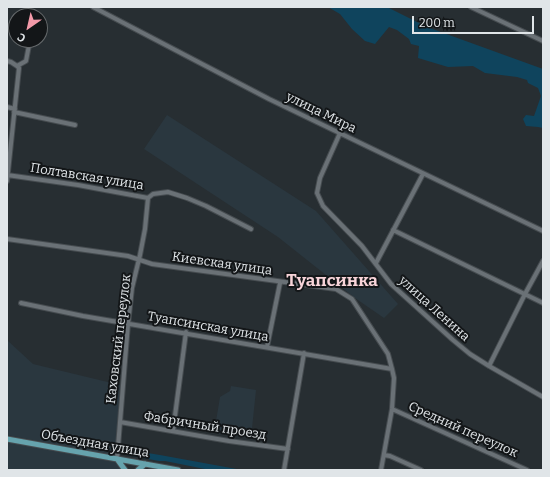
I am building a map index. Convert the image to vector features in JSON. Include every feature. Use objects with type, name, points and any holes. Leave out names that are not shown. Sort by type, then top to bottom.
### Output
[{"type":"main road","name":"Объездная улица","points":[[7,439],[178,470]]},
{"type":"main road","points":[[117,459],[125,470]]},
{"type":"main road","points":[[138,470],[144,464]]},
{"type":"street","name":"улица Мира","points":[[93,7],[269,99],[543,231]]},
{"type":"street","points":[[471,7],[543,41]]},
{"type":"street","points":[[18,66],[26,61],[28,48]]},
{"type":"street","points":[[7,61],[18,66]]},
{"type":"street","points":[[7,181],[15,110],[18,66]]},
{"type":"street","points":[[7,107],[76,125]]},
{"type":"street","name":"улица Ленина","points":[[340,133],[320,178],[317,193],[323,206],[362,246],[392,284],[470,354],[543,397]]},
{"type":"street","points":[[376,263],[423,174]]},
{"type":"street","name":"Полтавская улица","points":[[7,175],[78,185],[148,198],[154,194],[168,192],[206,206],[251,229]]},
{"type":"street","name":"Каховский переулок","points":[[117,459],[132,288],[145,228],[148,198]]},
{"type":"street","points":[[393,230],[543,303]]},
{"type":"street","name":"Киевская улица","points":[[7,239],[128,256],[152,264],[280,283],[336,289],[352,300],[388,354],[392,368],[394,378],[392,409],[381,470]]},
{"type":"street","points":[[489,366],[543,261]]},
{"type":"street","points":[[267,347],[280,283]]},
{"type":"street","name":"Туапсинская улица","points":[[21,303],[128,324],[186,332],[392,368]]},
{"type":"street","points":[[173,432],[186,332]]},
{"type":"street","points":[[284,470],[304,353]]},
{"type":"street","name":"Средний переулок","points":[[392,409],[444,434],[527,470]]},
{"type":"street","name":"Фабричный проезд","points":[[120,422],[173,432],[288,449]]},
{"type":"street","points":[[384,455],[390,456],[420,470]]},
{"type":"shaded area","points":[[328,7],[387,7],[427,27],[543,69],[543,128],[526,126],[523,119],[526,115],[534,116],[541,96],[538,88],[528,83],[527,80],[517,77],[485,73],[473,66],[448,67],[418,58],[419,46],[411,44],[409,39],[397,30],[389,27],[375,44],[365,41],[352,29],[340,14]]},
{"type":"shaded area","points":[[167,115],[316,211],[398,304],[384,318],[355,298],[278,237],[144,149]]},
{"type":"shaded area","points":[[7,340],[33,364],[120,385],[115,456],[7,435]]},
{"type":"shaded area","points":[[231,386],[256,390],[251,438],[214,433],[220,397],[230,391]]},
{"type":"shaded area","points":[[7,442],[115,462],[121,470],[7,470]]},
{"type":"shaded area","points":[[123,449],[242,470],[210,470],[159,461],[127,455]]},
{"type":"district","name":"Туапсинка","points":[[332,281]]}]
